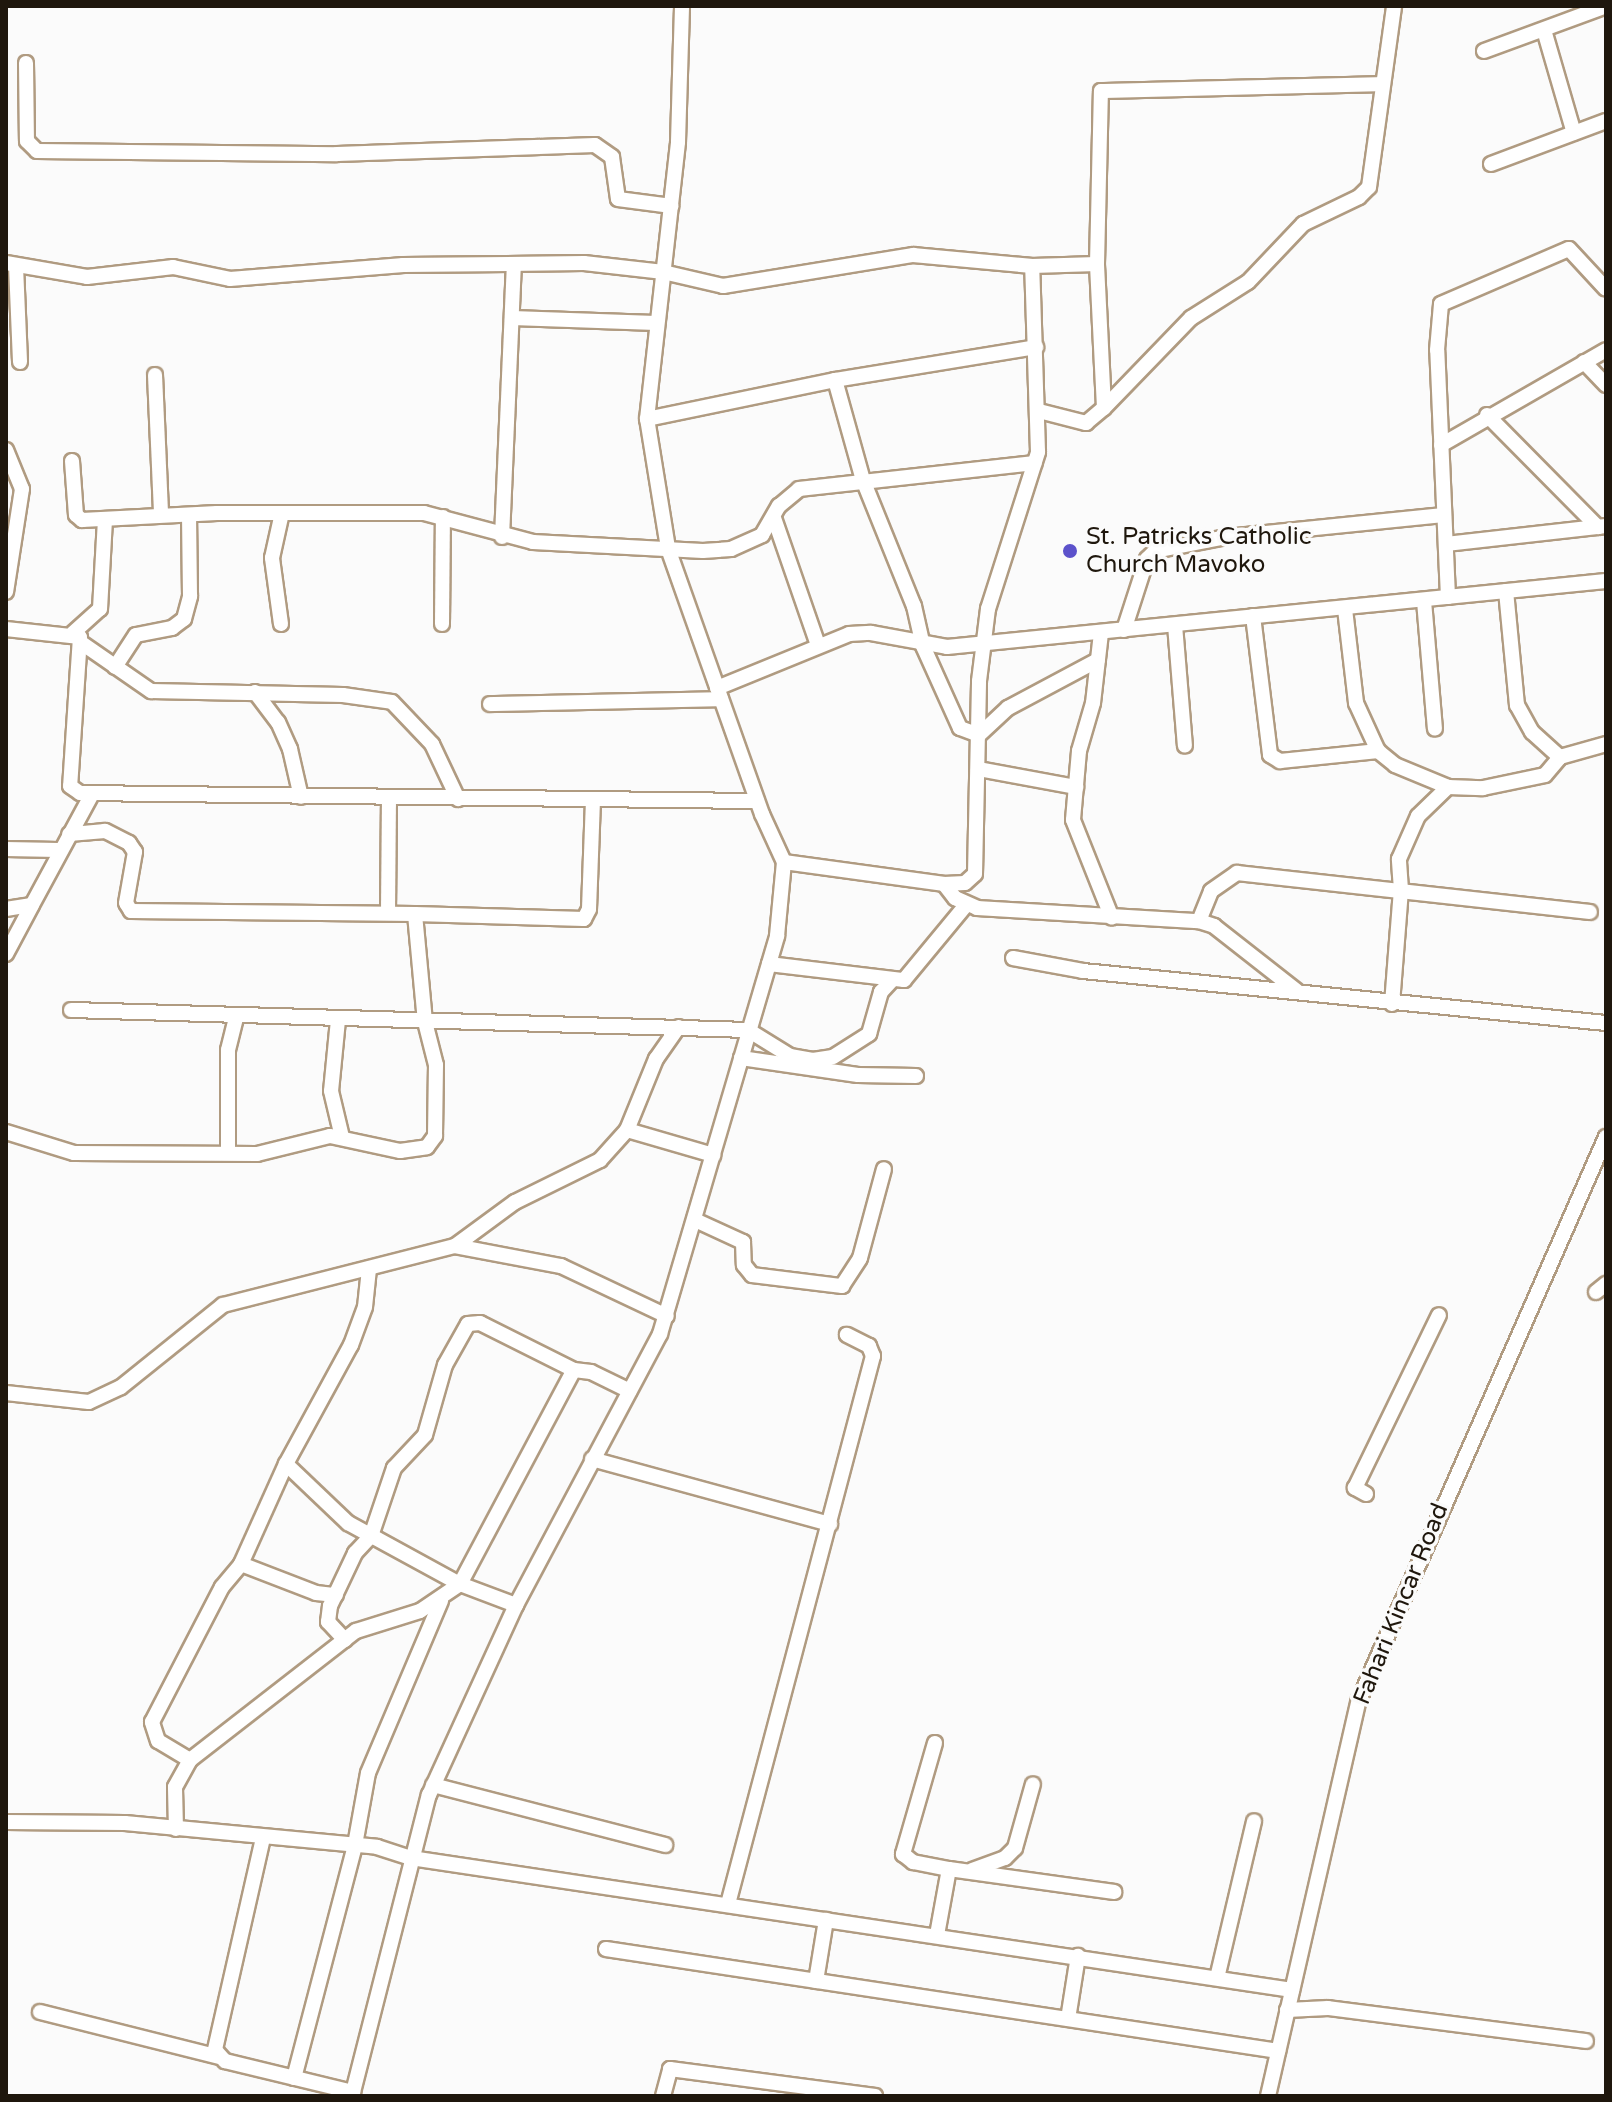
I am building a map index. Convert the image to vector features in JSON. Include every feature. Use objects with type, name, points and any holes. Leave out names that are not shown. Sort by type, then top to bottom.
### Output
[{"type":"street","points":[[40,2012],[353,2094],[411,1858],[433,1785],[516,1605],[667,1316],[769,964],[784,862],[757,801],[668,548],[647,419],[672,206],[682,6]]},
{"type":"street","points":[[1039,411],[1086,423],[1191,318],[1248,282],[1303,224],[1363,194],[1371,172],[1379,84],[1394,6]]},
{"type":"street","points":[[1484,51],[1606,6]]},
{"type":"street","points":[[1544,30],[1574,133]]},
{"type":"street","points":[[26,63],[27,141],[37,151],[337,154],[595,145],[612,157],[618,199],[672,206]]},
{"type":"street","points":[[1104,408],[1097,264],[1101,91],[1379,84]]},
{"type":"street","points":[[1491,164],[1606,121]]},
{"type":"street","points":[[1448,597],[1437,350],[1443,301],[1569,249],[1606,289]]},
{"type":"street","points":[[20,362],[11,264],[87,277],[173,267],[230,279],[403,265],[584,263],[663,272],[723,286],[913,255],[1032,266],[1097,264]]},
{"type":"street","points":[[502,537],[514,264]]},
{"type":"street","points":[[784,862],[944,884],[965,883],[975,874],[979,735],[991,594],[1035,463],[1039,411],[1032,266]]},
{"type":"street","points":[[512,318],[656,323]]},
{"type":"street","points":[[647,419],[835,380],[1036,347]]},
{"type":"street","points":[[1441,445],[1487,415],[1606,350]]},
{"type":"street","points":[[1584,362],[1606,385]]},
{"type":"street","points":[[155,375],[161,515]]},
{"type":"street","points":[[835,380],[863,480],[914,606],[923,646],[956,724],[979,735]]},
{"type":"street","points":[[1487,415],[1602,527]]},
{"type":"street","points":[[6,450],[22,489],[6,592]]},
{"type":"street","points":[[72,461],[76,515],[105,520],[161,515],[282,513],[443,517],[502,537],[731,549],[762,535],[779,506],[799,489],[1035,463]]},
{"type":"street","points":[[281,624],[272,558],[282,513]]},
{"type":"street","points":[[115,667],[136,635],[179,625],[184,619],[190,596],[189,515]]},
{"type":"street","points":[[1124,630],[1147,559],[1155,551],[1226,537],[1444,515]]},
{"type":"street","points":[[442,624],[443,517]]},
{"type":"street","points":[[774,518],[818,645]]},
{"type":"street","points":[[105,520],[100,609],[78,639],[70,786],[92,794],[757,801]]},
{"type":"street","points":[[1446,544],[1602,527]]},
{"type":"street","points":[[490,704],[719,694],[818,645],[871,633],[923,646],[986,643],[1606,581]]},
{"type":"street","points":[[1506,591],[1517,705],[1532,732],[1560,757]]},
{"type":"street","points":[[1424,601],[1435,729]]},
{"type":"street","points":[[1345,609],[1356,703],[1378,751],[1395,765],[1448,787],[1483,788],[1545,775],[1560,757],[1606,744]]},
{"type":"street","points":[[1253,616],[1270,755],[1280,761],[1378,751]]},
{"type":"street","points":[[1175,625],[1185,746]]},
{"type":"street","points":[[6,629],[78,639],[151,691],[255,692],[392,702],[432,744],[458,799]]},
{"type":"street","points":[[1101,633],[1076,787],[1075,828],[1112,918]]},
{"type":"street","points":[[979,735],[1008,708],[1098,660]]},
{"type":"street","points":[[255,692],[290,749],[301,797]]},
{"type":"street","points":[[978,769],[1076,787]]},
{"type":"street","points":[[1392,1004],[1401,890],[1397,874],[1405,839],[1418,816],[1448,787]]},
{"type":"street","points":[[6,954],[58,850],[92,794]]},
{"type":"street","points":[[388,911],[389,798]]},
{"type":"street","points":[[69,834],[105,831],[129,843],[135,852],[126,903],[131,911],[388,911],[584,919],[589,909],[593,801]]},
{"type":"street","points":[[6,849],[58,850]]},
{"type":"street","points":[[1199,921],[1211,891],[1237,873],[1590,912]]},
{"type":"street","points":[[944,884],[966,905],[1112,918],[1199,921],[1214,926],[1298,992]]},
{"type":"street","points":[[6,909],[32,905]]},
{"type":"street","points":[[769,964],[892,980],[913,974],[966,905]]},
{"type":"street","points":[[6,1132],[74,1153],[282,1151],[314,1139],[342,1137],[400,1151],[432,1142],[438,1091],[425,1022],[415,914]]},
{"type":"street","points":[[1013,958],[1083,971],[1606,1023]]},
{"type":"street","points":[[71,1010],[748,1030],[790,1056],[833,1057],[869,1034],[881,992],[892,980]]},
{"type":"street","points":[[228,1150],[228,1050],[236,1017]]},
{"type":"street","points":[[338,1020],[331,1091],[342,1137]]},
{"type":"street","points":[[6,1393],[35,1393],[72,1403],[102,1397],[223,1305],[455,1246],[515,1202],[600,1160],[627,1130],[656,1059],[678,1027]]},
{"type":"street","points":[[741,1058],[858,1075],[916,1076]]},
{"type":"street","points":[[627,1130],[713,1155]]},
{"type":"street","name":"Fahari Kincar Road","points":[[1268,2096],[1347,1746],[1375,1655],[1606,1137]]},
{"type":"street","points":[[695,1220],[743,1242],[744,1265],[752,1275],[842,1286],[860,1258],[884,1169]]},
{"type":"street","points":[[455,1246],[561,1266],[667,1316]]},
{"type":"street","points":[[190,1760],[154,1737],[152,1722],[222,1587],[241,1564],[286,1464],[360,1326],[369,1268]]},
{"type":"street","points":[[1366,1494],[1355,1488],[1439,1315]]},
{"type":"street","points":[[345,1640],[328,1622],[336,1595],[355,1553],[371,1536],[394,1468],[425,1435],[445,1365],[468,1324],[480,1323],[574,1370],[591,1372],[630,1391]]},
{"type":"street","points":[[728,1904],[873,1356],[869,1346],[847,1335]]},
{"type":"street","points":[[176,1829],[175,1787],[190,1760],[345,1640],[371,1625],[441,1601],[460,1584],[574,1370]]},
{"type":"street","points":[[592,1459],[830,1524]]},
{"type":"street","points":[[286,1464],[333,1511],[371,1536],[460,1584],[516,1605]]},
{"type":"street","points":[[241,1564],[316,1593],[336,1595]]},
{"type":"street","points":[[294,2078],[355,1845],[368,1773],[441,1601]]},
{"type":"street","points":[[935,1743],[903,1854],[913,1862],[949,1869],[1114,1892]]},
{"type":"street","points":[[971,1871],[1005,1858],[1015,1848],[1033,1784]]},
{"type":"street","points":[[433,1785],[665,1845]]},
{"type":"street","points":[[1217,1978],[1254,1821]]},
{"type":"street","points":[[6,1822],[176,1829],[355,1845],[411,1858],[1292,1990]]},
{"type":"street","points":[[219,2057],[214,2041],[263,1838]]},
{"type":"street","points":[[937,1935],[949,1869]]},
{"type":"street","points":[[816,1981],[826,1920]]},
{"type":"street","points":[[606,1949],[1278,2051]]},
{"type":"street","points":[[1068,2019],[1078,1956]]},
{"type":"street","points":[[1287,2010],[1328,2008],[1586,2041]]},
{"type":"street","points":[[663,2096],[670,2069],[869,2095]]},
{"type":"place","name":"St. Patricks Catholic Church Mavoko","points":[[1070,551]]}]
